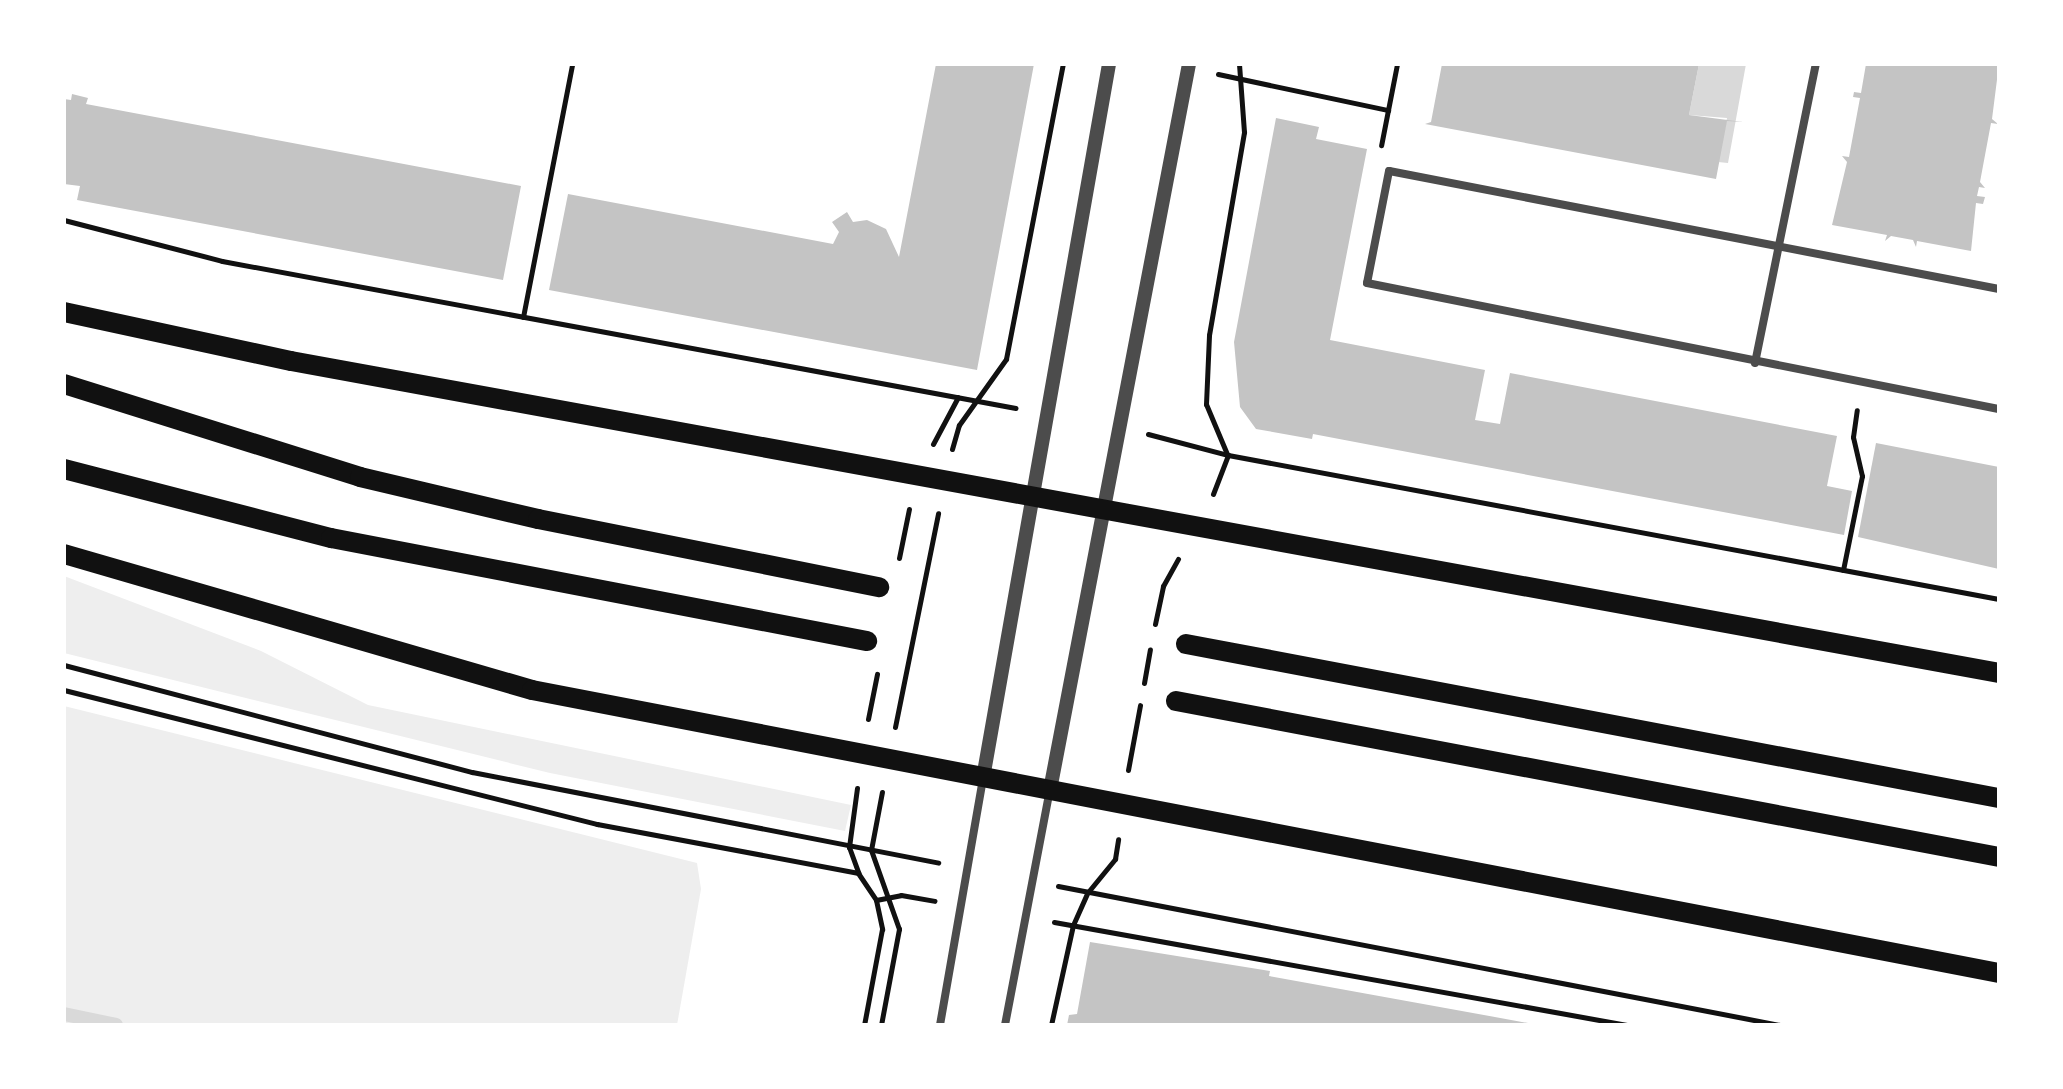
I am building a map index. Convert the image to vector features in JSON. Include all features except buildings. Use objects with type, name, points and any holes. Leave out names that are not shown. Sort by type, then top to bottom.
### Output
[{"type":"main road","points":[[64,312],[291,361],[1999,673]]},
{"type":"main road","points":[[64,384],[360,477],[538,519],[879,587]]},
{"type":"main road","points":[[64,469],[331,538],[867,641]]},
{"type":"main road","points":[[64,554],[532,690],[1999,973]]},
{"type":"main road","points":[[1186,644],[1999,798]]},
{"type":"main road","points":[[1176,701],[1999,857]]},
{"type":"street","points":[[940,1025],[1109,64]]},
{"type":"street","points":[[1755,363],[1816,64]]},
{"type":"street","points":[[1005,1025],[1188,66]]},
{"type":"street","points":[[1999,289],[1389,171],[1367,283],[1755,363],[1999,409]]},
{"type":"path","points":[[523,317],[572,64]]},
{"type":"path","points":[[1228,455],[1206,404],[1209,335],[1244,132],[1239,64]]},
{"type":"path","points":[[1389,171],[1379,152],[1397,64]]},
{"type":"path","points":[[1188,66],[1388,110]]},
{"type":"path","points":[[64,220],[222,261],[980,401]]},
{"type":"path","points":[[1843,570],[1862,476],[1853,437],[1862,383]]},
{"type":"path","points":[[64,665],[472,772],[967,869]]},
{"type":"path","points":[[64,690],[597,824],[858,873],[876,900],[882,929],[864,1025]]},
{"type":"path","points":[[871,850],[899,929],[881,1025]]},
{"type":"path","points":[[1033,881],[1780,1025]]},
{"type":"path","points":[[1051,1025],[1073,925],[1088,892]]},
{"type":"path","points":[[1073,925],[1627,1025]]},
{"type":"shaded area","points":[[1699,64],[1746,64],[1728,163],[1718,162],[1727,118],[1689,115]]},
{"type":"shaded area","points":[[64,576],[261,651],[368,705],[851,805],[845,831],[550,773],[64,653]]},
{"type":"shaded area","points":[[64,706],[697,863],[701,889],[677,1025],[64,1025]]},
{"type":"waterway","points":[[64,1014],[116,1025]]}]
